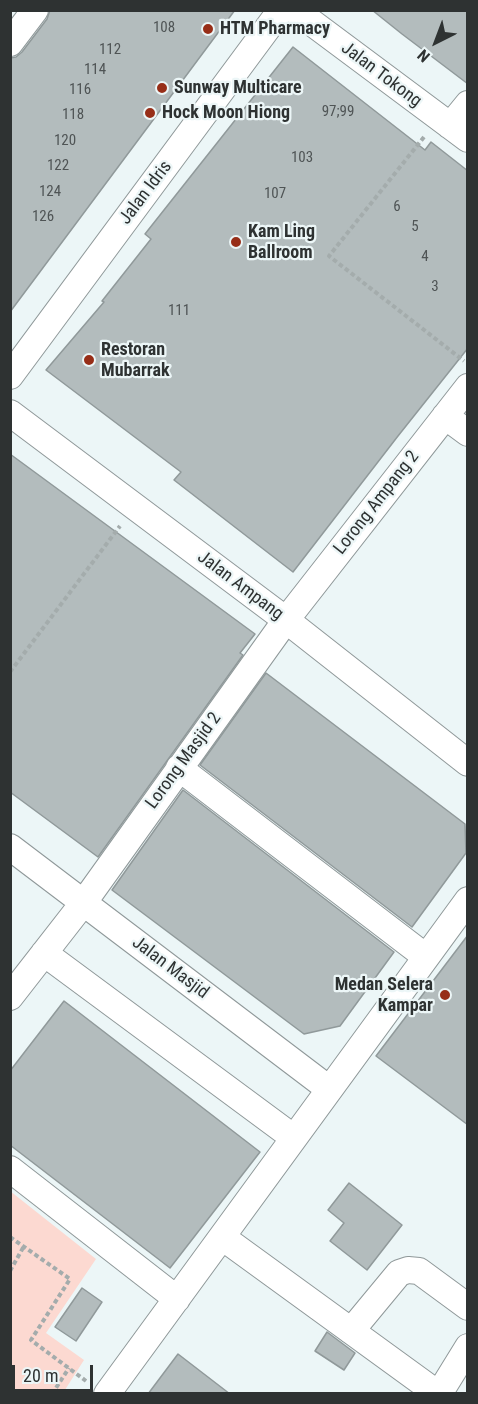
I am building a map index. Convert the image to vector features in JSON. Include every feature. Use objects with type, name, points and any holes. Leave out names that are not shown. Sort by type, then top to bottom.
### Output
[{"type":"street","points":[[10,43],[35,10]]},
{"type":"street","name":"Jalan Idris","points":[[10,376],[281,10]]},
{"type":"street","name":"Jalan Tokong","points":[[295,10],[453,128]]},
{"type":"street","points":[[453,128],[468,104]]},
{"type":"street","name":"Lorong Ampang 2","points":[[286,620],[468,387]]},
{"type":"street","name":"Jalan Ampang","points":[[10,412],[286,620],[468,763]]},
{"type":"street","points":[[445,416],[468,433]]},
{"type":"street","name":"Lorong Masjid 2","points":[[10,997],[84,902],[286,620]]},
{"type":"street","points":[[179,768],[426,957]]},
{"type":"street","name":"Jalan Masjid","points":[[10,847],[329,1089]]},
{"type":"street","points":[[101,1390],[177,1299],[468,900]]},
{"type":"street","points":[[44,953],[294,1138]]},
{"type":"street","points":[[10,1169],[177,1299]]},
{"type":"street","points":[[222,1237],[439,1394],[468,1347]]},
{"type":"street","points":[[351,1331],[399,1273],[408,1270],[418,1271],[468,1307]]},
{"type":"path","points":[[453,128],[329,256],[468,363]]},
{"type":"path","points":[[10,672],[135,506]]},
{"type":"path","points":[[10,1237],[70,1279],[31,1340],[101,1390]]},
{"type":"path","points":[[10,1270],[24,1246]]},
{"type":"path","points":[[52,1394],[69,1368]]},
{"type":"shaded area","points":[[10,1191],[96,1259],[46,1333],[84,1360],[63,1393],[11,1393]]},
{"type":"building","points":[[50,10],[235,10],[10,312],[10,58],[22,52],[47,19]]},
{"type":"building","points":[[372,10],[468,10],[468,84],[402,34]]},
{"type":"building","points":[[293,47],[425,150],[431,142],[468,171],[468,348],[293,572],[174,480],[181,472],[46,370],[104,302],[102,301],[151,239],[145,234]]},
{"type":"building","points":[[10,454],[255,634],[240,653],[243,655],[98,857],[10,792]]},
{"type":"building","points":[[266,673],[465,824],[466,853],[412,927],[200,765]]},
{"type":"building","points":[[183,790],[394,952],[340,1026],[304,1034],[112,890]]},
{"type":"building","name":"Medan Selera Kampar","points":[[468,935],[468,1125],[376,1056]]},
{"type":"building","points":[[64,1001],[260,1152],[170,1268],[10,1145],[10,1071]]},
{"type":"building","points":[[349,1183],[402,1225],[367,1270],[330,1241],[344,1223],[328,1210]]},
{"type":"building","points":[[82,1288],[102,1302],[76,1341],[55,1327]]},
{"type":"building","points":[[327,1332],[355,1353],[344,1370],[315,1351]]},
{"type":"building","points":[[178,1354],[230,1394],[148,1394]]},
{"type":"place","name":"HTM Pharmacy","points":[[208,29]]},
{"type":"place","name":"Sunway Multicare","points":[[162,88]]},
{"type":"place","name":"Hock Moon Hiong","points":[[150,113]]},
{"type":"place","name":"Kam Ling Ballroom","points":[[236,242]]},
{"type":"place","name":"Restoran Mubarrak","points":[[89,360]]},
{"type":"place","name":"Medan Selera Kampar","points":[[445,995]]}]
